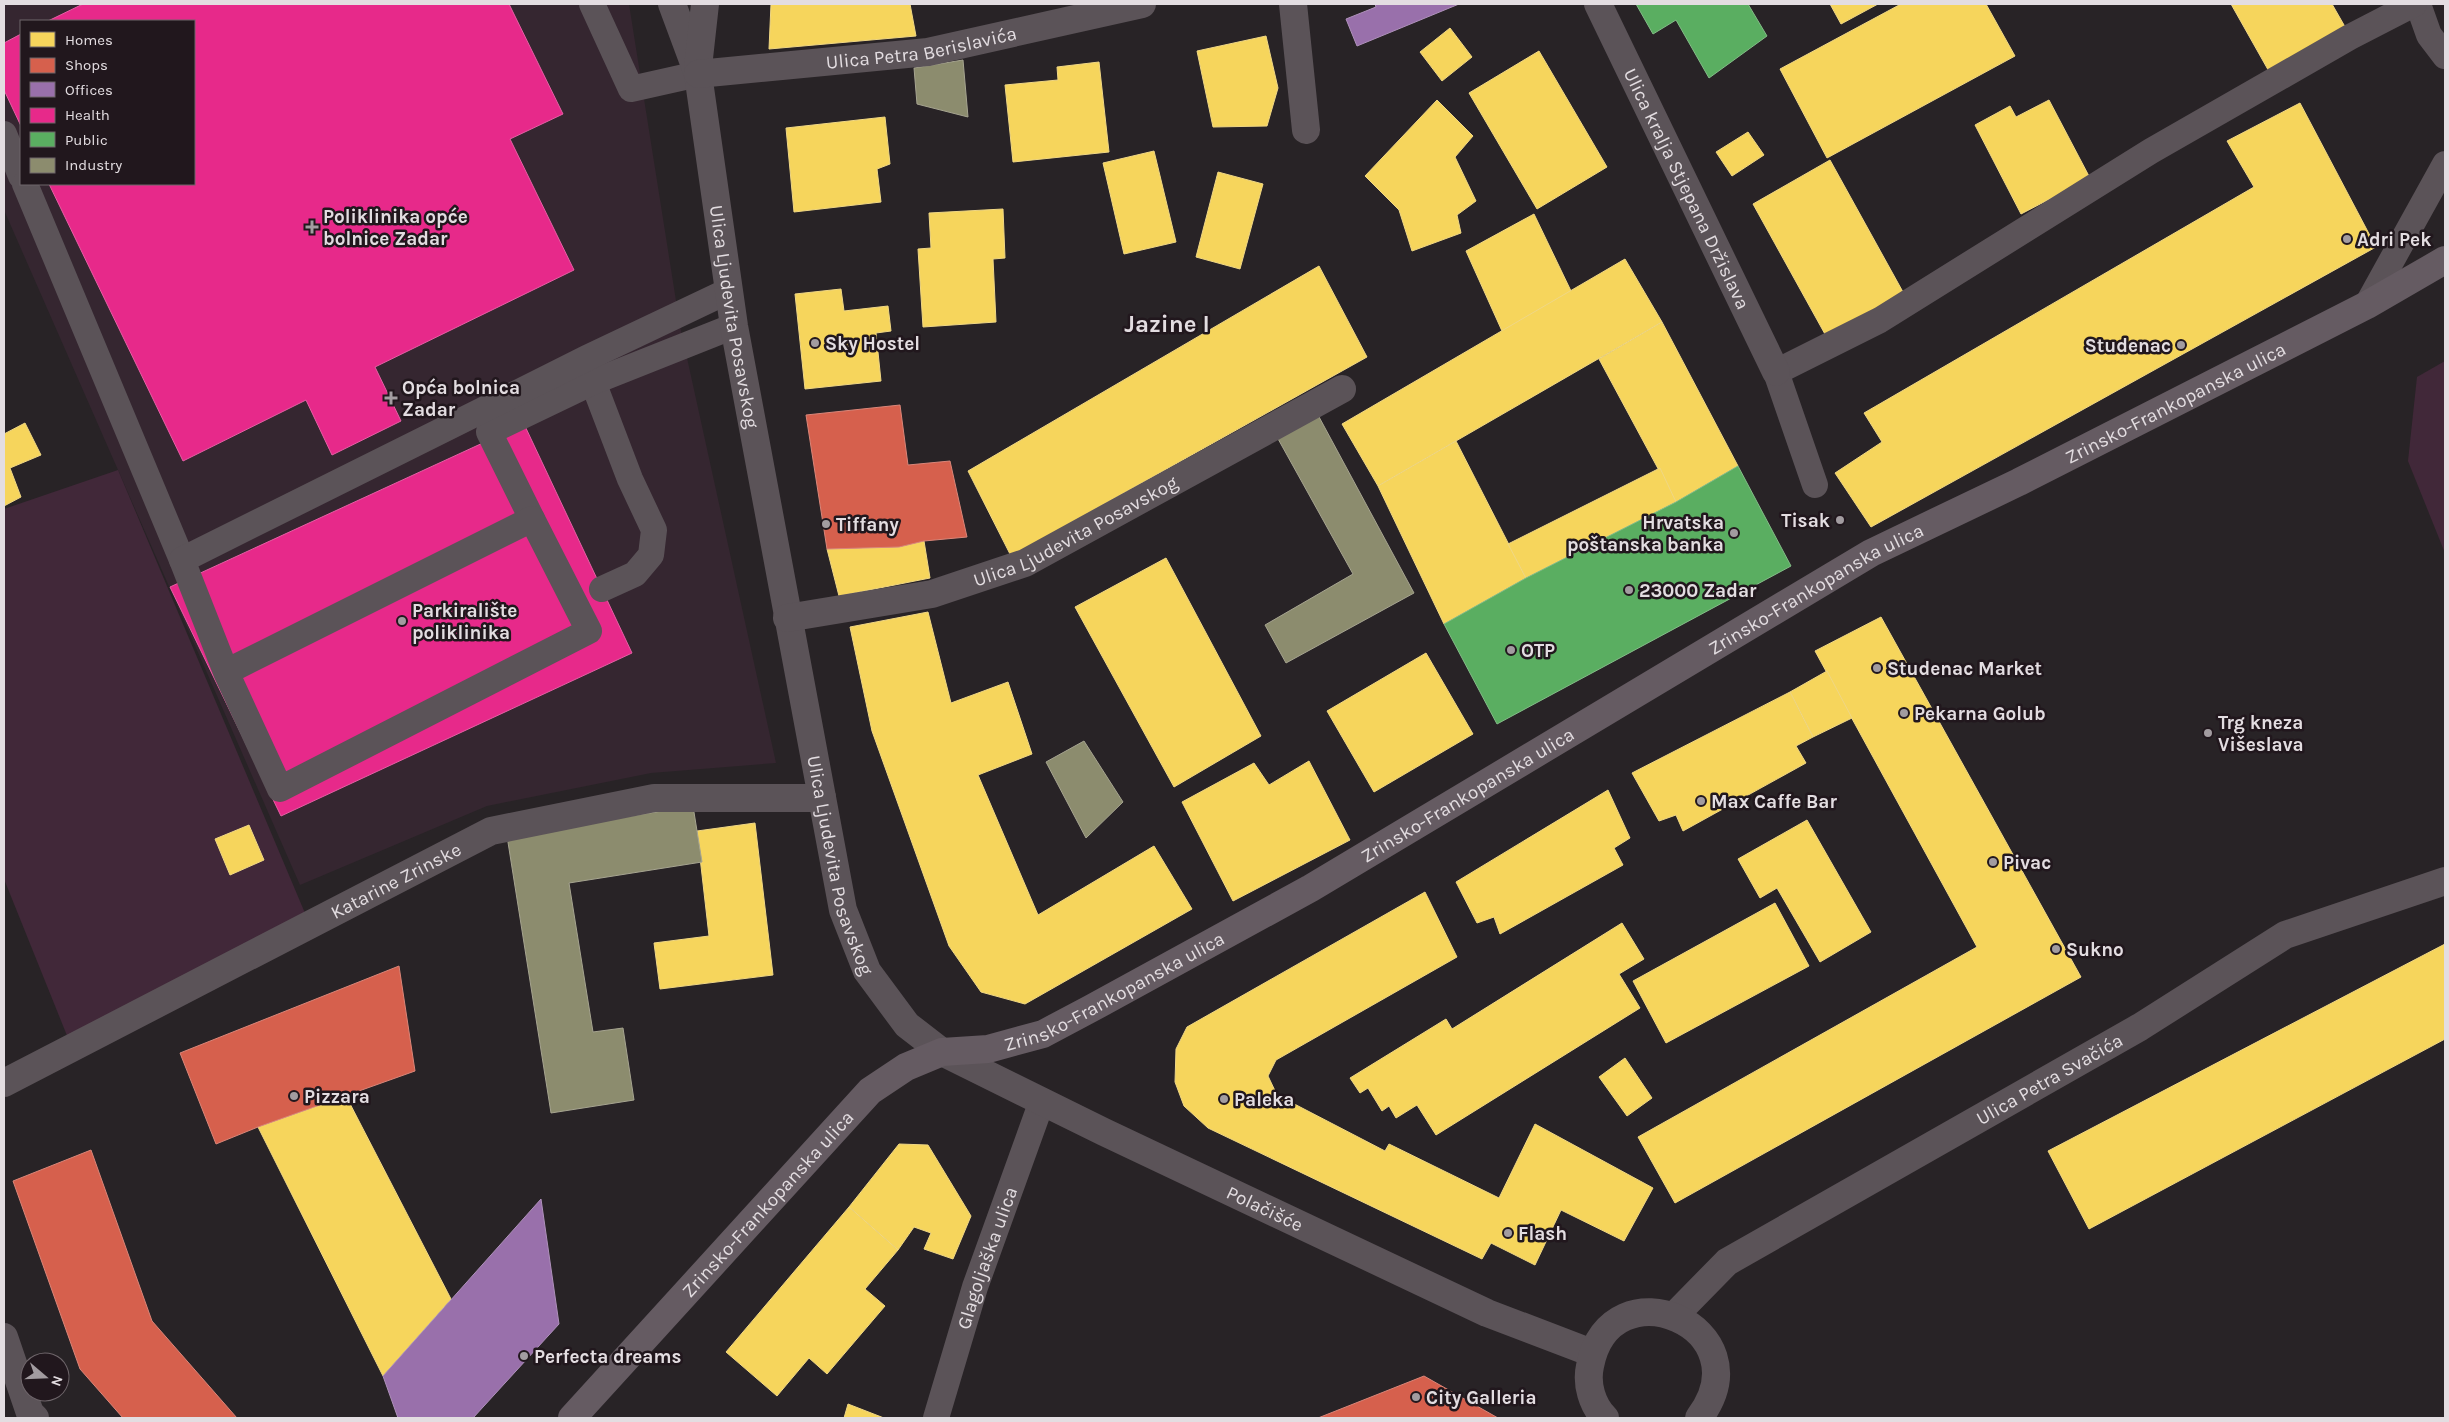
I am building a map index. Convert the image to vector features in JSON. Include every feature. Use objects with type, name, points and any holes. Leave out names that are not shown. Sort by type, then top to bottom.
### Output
[{"type":"main road","name":"Zrinsko-Frankopanska ulica","points":[[572,1418],[870,1091],[906,1067],[942,1052],[988,1048],[1043,1034],[1090,1010],[1311,888],[1871,553],[2036,473],[2367,304],[2445,260]]},
{"type":"street","points":[[672,4],[698,74]]},
{"type":"street","points":[[698,74],[705,4]]},
{"type":"street","name":"Ulica Petra Berislavića","points":[[698,74],[928,52],[1142,4]]},
{"type":"street","points":[[1294,4],[1306,130]]},
{"type":"street","name":"Ulica kralja Stjepana Držislava","points":[[1598,4],[1776,372]]},
{"type":"street","name":"Ulica Ljudevita Posavskog","points":[[698,74],[734,326],[843,910],[867,972],[907,1025],[942,1052]]},
{"type":"street","name":"Ulica Ljudevita Posavskog","points":[[787,618],[932,594],[1026,564],[1342,389]]},
{"type":"street","name":"Katarine Zrinske","points":[[4,1083],[490,831],[654,798],[822,798]]},
{"type":"street","name":"Ulica Petra Svačića","points":[[1675,1315],[1726,1262],[2140,1027],[2285,935],[2445,881]]},
{"type":"street","name":"Polačišće","points":[[942,1052],[1487,1313],[1592,1353]]},
{"type":"street","points":[[1605,1418],[1600,1414],[1591,1394],[1588,1374],[1592,1353],[1602,1335],[1617,1322],[1636,1314],[1655,1311],[1675,1315],[1694,1326],[1707,1343],[1715,1363],[1715,1385],[1708,1406],[1699,1418]]},
{"type":"street","points":[[4,1337],[30,1413],[35,1418]]},
{"type":"lane","points":[[592,4],[631,90],[698,74]]},
{"type":"lane","points":[[1815,486],[1776,372],[1880,320],[2151,152],[2350,37],[2416,4],[2429,35],[2445,56]]},
{"type":"lane","points":[[4,134],[20,174]]},
{"type":"lane","points":[[2367,304],[2445,164]]},
{"type":"lane","points":[[24,185],[182,560],[226,672],[280,790],[589,631],[489,432],[593,382],[734,326]]},
{"type":"lane","points":[[182,560],[560,371],[728,291]]},
{"type":"lane","points":[[593,382],[630,479],[654,530],[651,554],[635,574],[602,589]]},
{"type":"lane","points":[[226,672],[532,519]]},
{"type":"lane","name":"Glagoljaška ulica","points":[[936,1418],[975,1287],[1042,1101]]},
{"type":"shaded area","name":"Opća bolnica Zadar","points":[[4,4],[629,4],[680,326],[776,763],[651,773],[487,806],[300,885],[4,210]]},
{"type":"shaded area","points":[[2445,361],[2445,553],[2408,461],[2417,377]]},
{"type":"shaded area","points":[[118,470],[310,925],[72,1048],[4,879],[4,509]]},
{"type":"building: Homes","points":[[771,4],[910,4],[916,36],[769,49]]},
{"type":"building: Homes","points":[[1830,4],[1878,4],[1841,24]]},
{"type":"building: Homes","points":[[1901,4],[1986,4],[2015,56],[1827,158],[1780,69]]},
{"type":"building: Homes","points":[[2231,4],[2332,4],[2348,32],[2271,75]]},
{"type":"building: Homes","points":[[1450,28],[1472,57],[1442,81],[1420,52]]},
{"type":"building: Homes","points":[[1266,36],[1278,88],[1267,126],[1213,127],[1197,51]]},
{"type":"building: Homes","points":[[1539,51],[1607,167],[1537,209],[1469,93]]},
{"type":"building: Homes","points":[[1099,62],[1109,152],[1013,162],[1005,85],[1058,80],[1057,67]]},
{"type":"building: Homes","points":[[1437,100],[1473,136],[1455,157],[1476,201],[1457,215],[1461,233],[1412,251],[1399,210],[1365,176]]},
{"type":"building: Homes","points":[[2049,100],[2090,178],[2021,214],[1975,125],[2010,106],[2016,117]]},
{"type":"building: Homes","points":[[2300,103],[2376,247],[1871,527],[1835,473],[1882,442],[1864,413],[2254,187],[2227,141]]},
{"type":"building: Homes","points":[[885,117],[890,164],[877,169],[881,202],[794,212],[786,128]]},
{"type":"building: Homes","points":[[1748,132],[1764,155],[1732,176],[1716,152]]},
{"type":"building: Homes","points":[[1154,151],[1176,242],[1124,254],[1103,163]]},
{"type":"building: Homes","points":[[1830,160],[1903,292],[1831,345],[1753,204]]},
{"type":"building: Homes","points":[[1218,172],[1263,184],[1240,269],[1196,257]]},
{"type":"building: Homes","points":[[1003,209],[1005,258],[993,259],[996,322],[923,327],[918,249],[931,248],[929,213]]},
{"type":"building: Homes","points":[[1534,214],[1571,291],[1502,331],[1466,251]]},
{"type":"building: Homes","points":[[1625,259],[1662,322],[1378,486],[1342,424]]},
{"type":"building: Homes","points":[[1319,266],[1367,357],[1011,556],[968,471]]},
{"type":"building: Homes","points":[[841,289],[844,311],[888,306],[891,331],[876,333],[881,381],[805,389],[795,294]]},
{"type":"building: Homes","points":[[1662,322],[1738,466],[1676,502],[1599,359]]},
{"type":"building: Homes","points":[[25,423],[41,455],[10,468],[21,497],[4,506],[4,434]]},
{"type":"building: Homes","points":[[1456,441],[1526,578],[1444,624],[1378,486]]},
{"type":"building: Homes","points":[[1660,468],[1676,502],[1526,578],[1508,544]]},
{"type":"building: Homes","points":[[924,541],[930,578],[839,596],[827,549],[899,547]]},
{"type":"building: Homes","points":[[1166,558],[1261,736],[1174,787],[1075,607]]},
{"type":"building: Homes","points":[[928,612],[951,703],[1008,682],[1032,754],[978,775],[1038,915],[1154,846],[1192,909],[1025,1004],[981,992],[949,946],[872,731],[850,627]]},
{"type":"building: Homes","points":[[1881,617],[2081,977],[1675,1203],[1638,1137],[1977,947],[1815,651]]},
{"type":"building: Homes","points":[[1426,653],[1473,734],[1374,792],[1327,711]]},
{"type":"building: Homes","points":[[1827,671],[1852,718],[1813,737],[1790,692]]},
{"type":"building: Homes","points":[[1790,692],[1813,737],[1796,746],[1806,763],[1683,831],[1676,815],[1659,821],[1632,773]]},
{"type":"building: Homes","points":[[1309,761],[1350,840],[1233,901],[1182,802],[1254,763],[1269,785]]},
{"type":"building: Homes","points":[[1608,790],[1630,838],[1614,848],[1623,865],[1500,934],[1494,917],[1477,923],[1456,882]]},
{"type":"building: Homes","points":[[1807,820],[1871,932],[1820,962],[1777,888],[1760,898],[1738,859]]},
{"type":"building: Homes","points":[[755,823],[773,975],[660,989],[654,943],[709,936],[697,831]]},
{"type":"building: Homes","points":[[249,825],[264,860],[230,875],[215,839]]},
{"type":"building: Homes","points":[[1425,892],[1457,957],[1276,1060],[1268,1076],[1277,1095],[1385,1151],[1389,1144],[1499,1198],[1535,1124],[1653,1188],[1624,1241],[1561,1210],[1535,1265],[1491,1243],[1482,1259],[1208,1128],[1184,1106],[1175,1082],[1176,1049],[1187,1027]]},
{"type":"building: Homes","points":[[1775,903],[1809,966],[1666,1043],[1633,981]]},
{"type":"building: Homes","points":[[1622,923],[1644,959],[1619,974],[1640,1008],[1436,1135],[1417,1105],[1396,1118],[1389,1106],[1382,1111],[1368,1088],[1360,1093],[1350,1078],[1446,1019],[1452,1029]]},
{"type":"building: Homes","points":[[2445,944],[2445,1039],[2089,1229],[2048,1151]]},
{"type":"building: Homes","points":[[1625,1058],[1652,1098],[1627,1116],[1599,1077]]},
{"type":"building: Homes","points":[[346,1096],[451,1299],[383,1376],[258,1127]]},
{"type":"building: Homes","points":[[899,1144],[928,1145],[971,1216],[953,1259],[924,1249],[931,1233],[914,1227],[898,1250],[849,1207]]},
{"type":"building: Homes","points":[[849,1207],[898,1250],[865,1289],[885,1306],[827,1374],[809,1358],[777,1396],[726,1352]]},
{"type":"building: Homes","points":[[848,1404],[884,1418],[844,1418]]},
{"type":"building: Shops","points":[[900,405],[908,465],[950,461],[967,537],[924,541],[899,547],[827,549],[806,415]]},
{"type":"building: Shops","points":[[399,966],[415,1071],[216,1144],[180,1053]]},
{"type":"building: Shops","points":[[91,1150],[152,1321],[237,1418],[123,1418],[80,1369],[13,1181]]},
{"type":"building: Shops","name":"City Galleria","points":[[1424,1376],[1498,1418],[1318,1418]]},
{"type":"building: Offices","points":[[1375,4],[1459,4],[1357,46],[1346,19],[1376,7]]},
{"type":"building: Offices","points":[[541,1199],[559,1324],[473,1418],[398,1418],[383,1376]]},
{"type":"building: Health","name":"Poliklinika opće bolnice Zadar","points":[[83,4],[509,4],[563,114],[510,139],[574,270],[375,367],[401,421],[332,455],[306,400],[183,461],[49,185],[195,185],[195,20],[50,20]]},
{"type":"building: Health","points":[[20,35],[20,124],[4,90],[4,43]]},
{"type":"building: Health","name":"Parkiralište poliklinika","points":[[524,424],[632,653],[281,816],[170,587]]},
{"type":"building: Public","points":[[1636,4],[1748,4],[1767,36],[1709,78],[1676,20],[1653,34]]},
{"type":"building: Public","points":[[1738,466],[1791,566],[1497,724],[1444,624],[1526,578],[1676,502]]},
{"type":"building: Industry","points":[[963,60],[968,117],[917,104],[914,68]]},
{"type":"building: Industry","points":[[1318,415],[1414,593],[1286,663],[1265,625],[1353,574],[1277,437]]},
{"type":"building: Industry","points":[[1084,741],[1123,802],[1086,838],[1046,762]]},
{"type":"building: Industry","points":[[693,806],[702,862],[569,883],[593,1032],[623,1028],[634,1100],[551,1113],[507,836]]},
{"type":"place","name":"Poliklinika opće bolnice Zadar","points":[[312,227]]},
{"type":"place","name":"Adri Pek","points":[[2347,239]]},
{"type":"place","name":"Sky Hostel","points":[[815,343]]},
{"type":"place","name":"Studenac","points":[[2181,345]]},
{"type":"place","name":"Opća bolnica Zadar","points":[[391,398]]},
{"type":"place","name":"Tisak","points":[[1840,520]]},
{"type":"place","name":"Tiffany","points":[[826,524]]},
{"type":"place","name":"Hrvatska poštanska banka","points":[[1734,533]]},
{"type":"place","name":"23000 Zadar","points":[[1629,590]]},
{"type":"place","name":"Parkiralište poliklinika","points":[[402,621]]},
{"type":"place","name":"OTP","points":[[1511,650]]},
{"type":"place","name":"Studenac Market","points":[[1877,668]]},
{"type":"place","name":"Pekarna Golub","points":[[1904,713]]},
{"type":"place","name":"Trg kneza Višeslava","points":[[2208,733]]},
{"type":"place","name":"Max Caffe Bar","points":[[1701,801]]},
{"type":"place","name":"Pivac","points":[[1993,862]]},
{"type":"place","name":"Sukno","points":[[2056,949]]},
{"type":"place","name":"Pizzara","points":[[294,1096]]},
{"type":"place","name":"Paleka","points":[[1224,1099]]},
{"type":"place","name":"Flash","points":[[1508,1233]]},
{"type":"place","name":"Perfecta dreams","points":[[524,1356]]},
{"type":"place","name":"City Galleria","points":[[1416,1397]]},
{"type":"district","name":"Jazine I","points":[[1167,324]]}]
